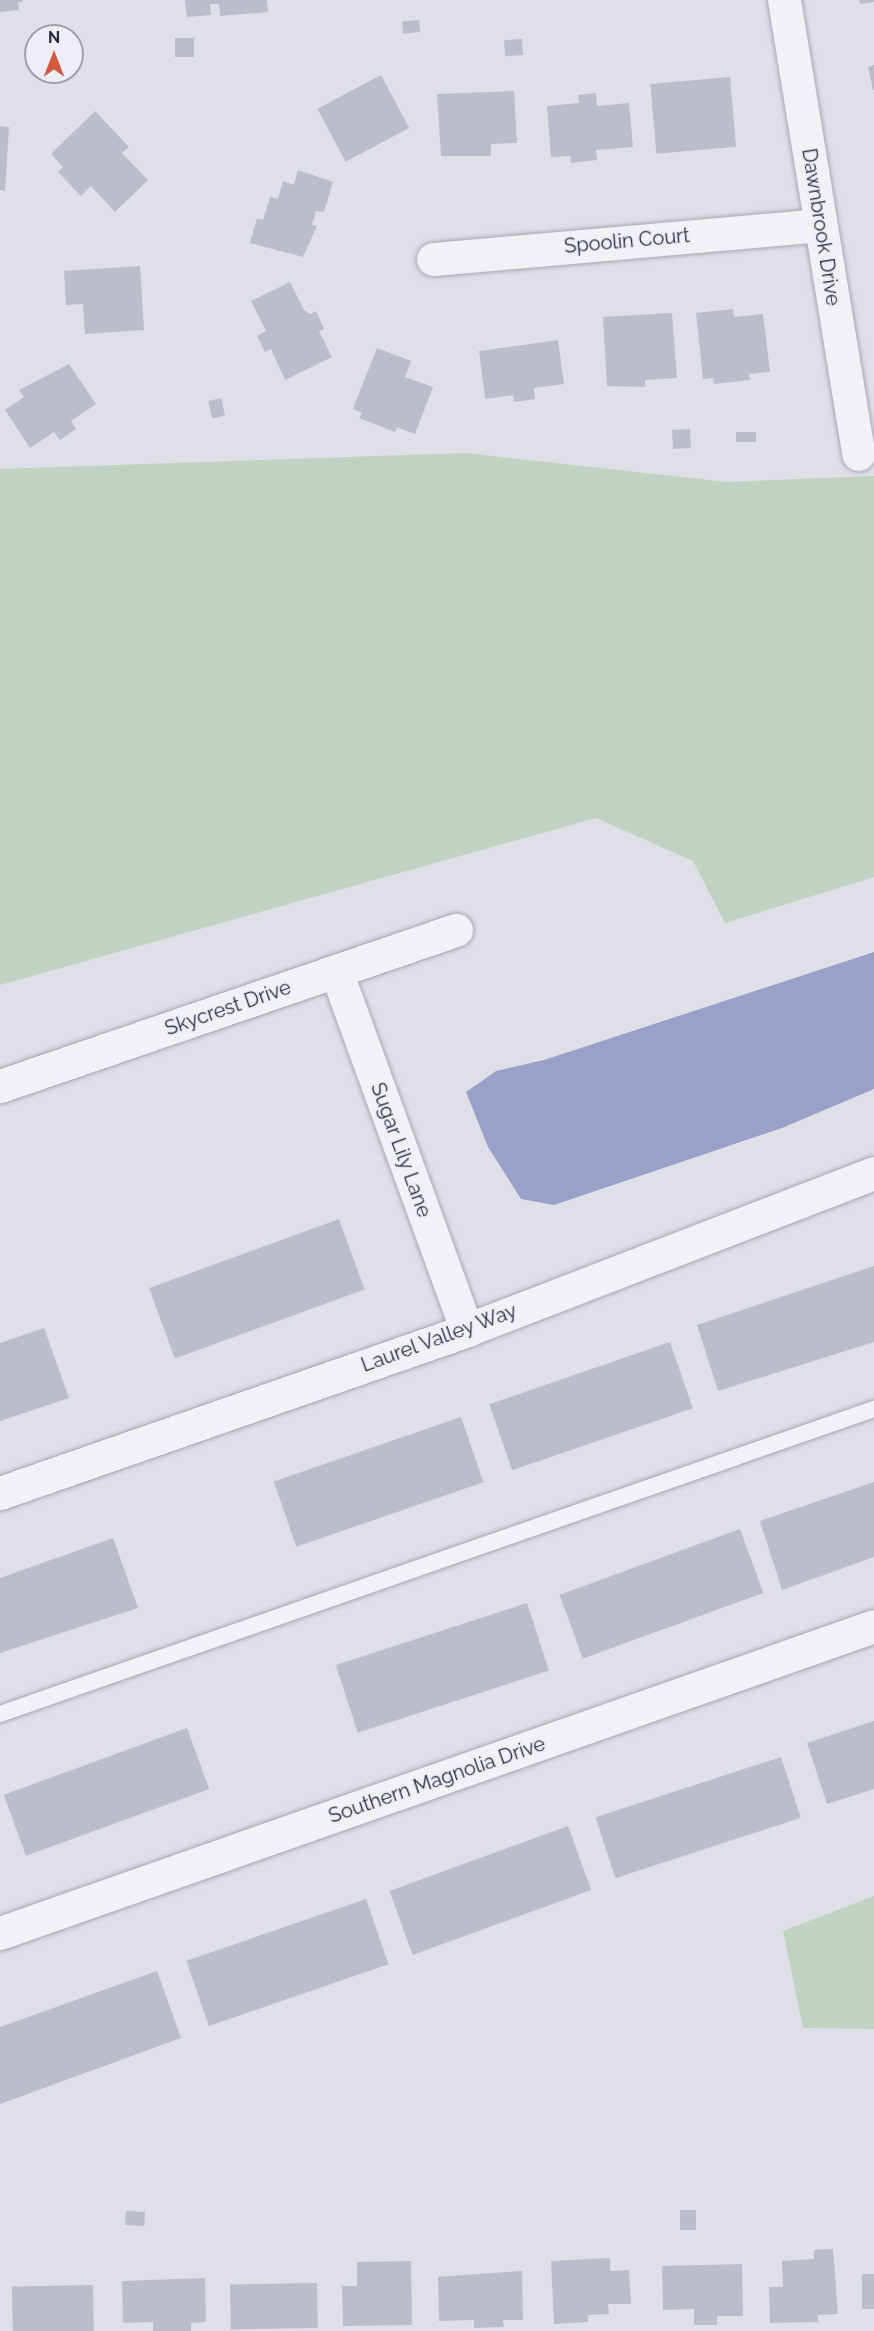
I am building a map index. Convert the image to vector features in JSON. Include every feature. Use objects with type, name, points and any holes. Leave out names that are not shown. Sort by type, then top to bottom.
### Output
[{"type":"street","name":"Dawnbrook Drive","points":[[784,0],[858,454]]},
{"type":"street","name":"Spoolin Court","points":[[433,259],[820,225]]},
{"type":"street","name":"Skycrest Drive","points":[[0,1086],[456,930]]},
{"type":"street","name":"Sugar Lily Lane","points":[[336,971],[467,1330]]},
{"type":"street","name":"Laurel Valley Way","points":[[0,1493],[467,1330],[874,1173]]},
{"type":"street","name":"Southern Magnolia Drive","points":[[0,1933],[874,1626]]},
{"type":"lane","points":[[0,1714],[874,1408]]},
{"type":"green space","points":[[466,453],[727,482],[874,476],[874,877],[725,923],[693,861],[596,818],[0,985],[0,469]]},
{"type":"green space","points":[[874,1896],[874,2029],[803,2028],[783,1931]]},
{"type":"water","points":[[874,952],[874,1089],[782,1128],[554,1205],[521,1199],[488,1147],[466,1092],[496,1071],[544,1060]]},
{"type":"building","points":[[0,0],[22,0],[23,2],[18,2],[19,10],[0,12]]},
{"type":"building","points":[[185,0],[267,0],[268,12],[220,16],[219,4],[210,4],[211,15],[187,17]]},
{"type":"building","points":[[859,0],[874,0],[874,2],[860,4]]},
{"type":"building","points":[[419,20],[420,32],[403,33],[402,21]]},
{"type":"building","points":[[175,38],[194,38],[194,57],[175,57]]},
{"type":"building","points":[[522,39],[523,55],[505,56],[504,40]]},
{"type":"building","points":[[874,65],[874,90],[873,90],[868,67]]},
{"type":"building","points":[[381,75],[409,128],[346,162],[317,109]]},
{"type":"building","points":[[730,77],[736,147],[656,154],[650,84]]},
{"type":"building","points":[[514,91],[517,143],[491,144],[491,156],[441,156],[437,94]]},
{"type":"building","points":[[596,93],[597,106],[629,103],[633,147],[596,150],[597,160],[571,163],[570,156],[551,157],[547,106],[579,103],[578,95]]},
{"type":"building","points":[[95,111],[129,147],[122,153],[148,180],[115,212],[91,186],[81,196],[58,172],[63,167],[51,154]]},
{"type":"building","points":[[0,126],[9,127],[5,191],[0,190]]},
{"type":"building","points":[[298,170],[333,182],[324,212],[316,211],[312,225],[317,226],[303,257],[250,243],[257,218],[263,220],[270,197],[278,199],[283,181],[294,185]]},
{"type":"building","points":[[140,266],[144,330],[85,334],[83,304],[66,305],[64,271]]},
{"type":"building","points":[[290,282],[304,310],[310,314],[316,311],[324,329],[319,331],[332,357],[285,380],[271,349],[265,352],[257,336],[266,331],[251,301]]},
{"type":"building","points":[[733,309],[734,317],[763,314],[770,372],[749,374],[750,380],[714,384],[713,378],[703,379],[696,313]]},
{"type":"building","points":[[672,313],[677,378],[645,380],[645,387],[607,386],[603,317]]},
{"type":"building","points":[[558,340],[564,384],[534,388],[535,399],[514,402],[513,395],[485,399],[479,351]]},
{"type":"building","points":[[377,348],[411,361],[405,377],[433,387],[415,434],[397,427],[395,432],[359,418],[362,413],[353,409]]},
{"type":"building","points":[[69,364],[96,404],[71,421],[76,429],[60,440],[54,432],[30,448],[5,410],[24,397],[19,390]]},
{"type":"building","points":[[221,398],[225,416],[212,418],[208,401]]},
{"type":"building","points":[[690,429],[691,448],[673,449],[672,430]]},
{"type":"building","points":[[736,432],[756,432],[756,442],[736,442]]},
{"type":"building","points":[[339,1219],[365,1289],[175,1359],[149,1288]]},
{"type":"building","points":[[874,1266],[874,1342],[718,1391],[697,1325]]},
{"type":"building","points":[[44,1328],[69,1398],[0,1421],[0,1343]]},
{"type":"building","points":[[670,1342],[693,1408],[512,1470],[489,1404]]},
{"type":"building","points":[[461,1417],[483,1482],[296,1547],[274,1481]]},
{"type":"building","points":[[874,1482],[874,1557],[782,1590],[760,1521]]},
{"type":"building","points":[[740,1529],[763,1593],[583,1659],[560,1595]]},
{"type":"building","points":[[113,1538],[138,1608],[0,1653],[0,1578]]},
{"type":"building","points":[[527,1603],[549,1671],[358,1733],[336,1665]]},
{"type":"building","points":[[874,1721],[874,1789],[827,1804],[807,1743]]},
{"type":"building","points":[[187,1728],[209,1789],[26,1856],[4,1795]]},
{"type":"building","points":[[781,1757],[801,1818],[615,1878],[596,1817]]},
{"type":"building","points":[[568,1826],[591,1890],[413,1955],[389,1891]]},
{"type":"building","points":[[366,1899],[388,1964],[209,2026],[186,1961]]},
{"type":"building","points":[[157,1971],[181,2038],[0,2104],[0,2027]]},
{"type":"building","points":[[680,2210],[696,2210],[696,2230],[680,2230]]},
{"type":"building","points":[[126,2211],[145,2212],[144,2226],[125,2225]]},
{"type":"building","points":[[833,2249],[838,2314],[818,2315],[818,2322],[770,2323],[769,2287],[783,2287],[782,2261],[814,2259],[814,2250]]},
{"type":"building","points":[[610,2258],[610,2271],[629,2270],[631,2304],[608,2304],[609,2314],[588,2315],[588,2322],[554,2324],[551,2261]]},
{"type":"building","points":[[411,2261],[412,2325],[343,2326],[342,2286],[357,2286],[357,2262]]},
{"type":"building","points":[[742,2264],[743,2316],[717,2316],[717,2325],[694,2325],[694,2309],[663,2310],[662,2266]]},
{"type":"building","points":[[522,2271],[523,2320],[503,2320],[504,2327],[474,2328],[474,2320],[439,2321],[438,2277]]},
{"type":"building","points":[[862,2274],[874,2274],[874,2309],[862,2309]]},
{"type":"building","points":[[205,2278],[206,2322],[191,2323],[191,2331],[153,2331],[153,2322],[123,2323],[122,2281]]},
{"type":"building","points":[[317,2283],[318,2328],[231,2330],[230,2285]]},
{"type":"building","points":[[93,2285],[94,2331],[13,2331],[12,2286]]}]
